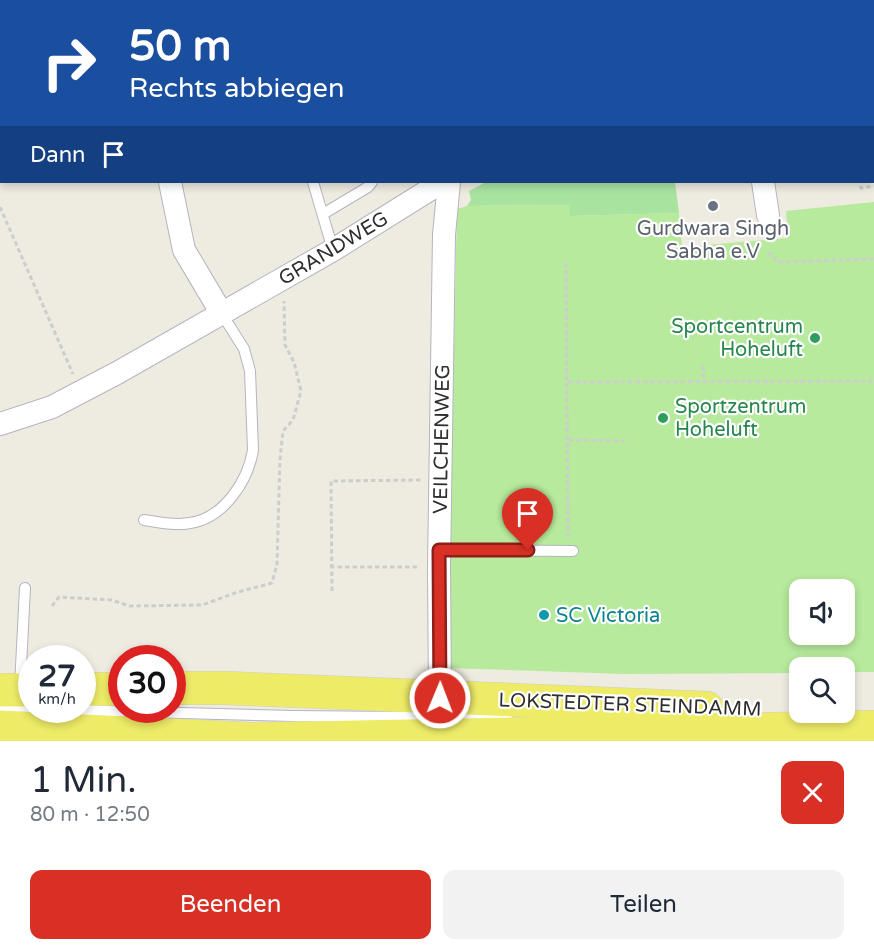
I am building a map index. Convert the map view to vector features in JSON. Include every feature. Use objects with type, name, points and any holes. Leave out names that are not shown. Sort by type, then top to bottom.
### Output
[{"type":"main road","name":"LOKSTEDTER STEINDAMM","points":[[186,688],[695,708],[789,709]]},
{"type":"main road","points":[[855,707],[874,706]]},
{"type":"main road","name":"LOKSTEDTER STEINDAMM","points":[[0,727],[252,739],[375,735],[472,737],[874,727]]},
{"type":"street","points":[[170,183],[184,250],[222,314]]},
{"type":"street","name":"GRANDWEG","points":[[0,424],[52,407],[81,392],[333,250],[440,183]]},
{"type":"street","name":"VEILCHENWEG","points":[[440,698],[439,558],[444,235],[449,183]]},
{"type":"street","points":[[763,183],[768,215]]},
{"type":"lane","points":[[314,183],[333,250]]},
{"type":"lane","points":[[322,214],[371,183]]},
{"type":"lane","points":[[144,520],[190,523],[205,518],[220,509],[232,497],[251,462],[253,450],[250,371],[244,349],[222,314]]},
{"type":"lane","points":[[439,558],[570,547]]},
{"type":"lane","points":[[17,697],[25,588]]},
{"type":"lane","points":[[632,716],[695,708]]},
{"type":"lane","points":[[96,710],[252,713],[293,716],[517,718]]},
{"type":"lane","points":[[252,713],[375,735]]},
{"type":"path","points":[[861,186],[861,188],[874,186]]},
{"type":"path","points":[[0,207],[81,392]]},
{"type":"path","points":[[768,252],[778,262],[874,259]]},
{"type":"path","points":[[566,263],[570,547]]},
{"type":"path","points":[[702,366],[704,381]]},
{"type":"path","points":[[568,382],[874,381]]},
{"type":"path","points":[[569,440],[625,441]]},
{"type":"path","points":[[332,591],[331,481],[440,480]]},
{"type":"path","points":[[330,567],[439,558]]},
{"type":"green space","points":[[484,183],[675,183],[679,213],[570,216],[570,205],[467,206],[471,200],[469,191]]},
{"type":"green space","name":"Sportzentrum Hoheluft","points":[[874,202],[874,672],[855,672],[855,657],[789,657],[789,673],[625,674],[447,668],[457,209],[467,206],[570,205],[570,216],[679,213],[682,247],[788,238],[786,211]]},
{"type":"place","name":"Gurdwara Singh Sabha e.V","points":[[713,206]]},
{"type":"place","name":"Sportcentrum Hoheluft","points":[[815,338]]},
{"type":"place","name":"Sportzentrum Hoheluft","points":[[663,418]]},
{"type":"place","name":"SC Victoria","points":[[544,615]]},
{"type":"route","points":[[440,698],[439,550],[528,550]]}]
